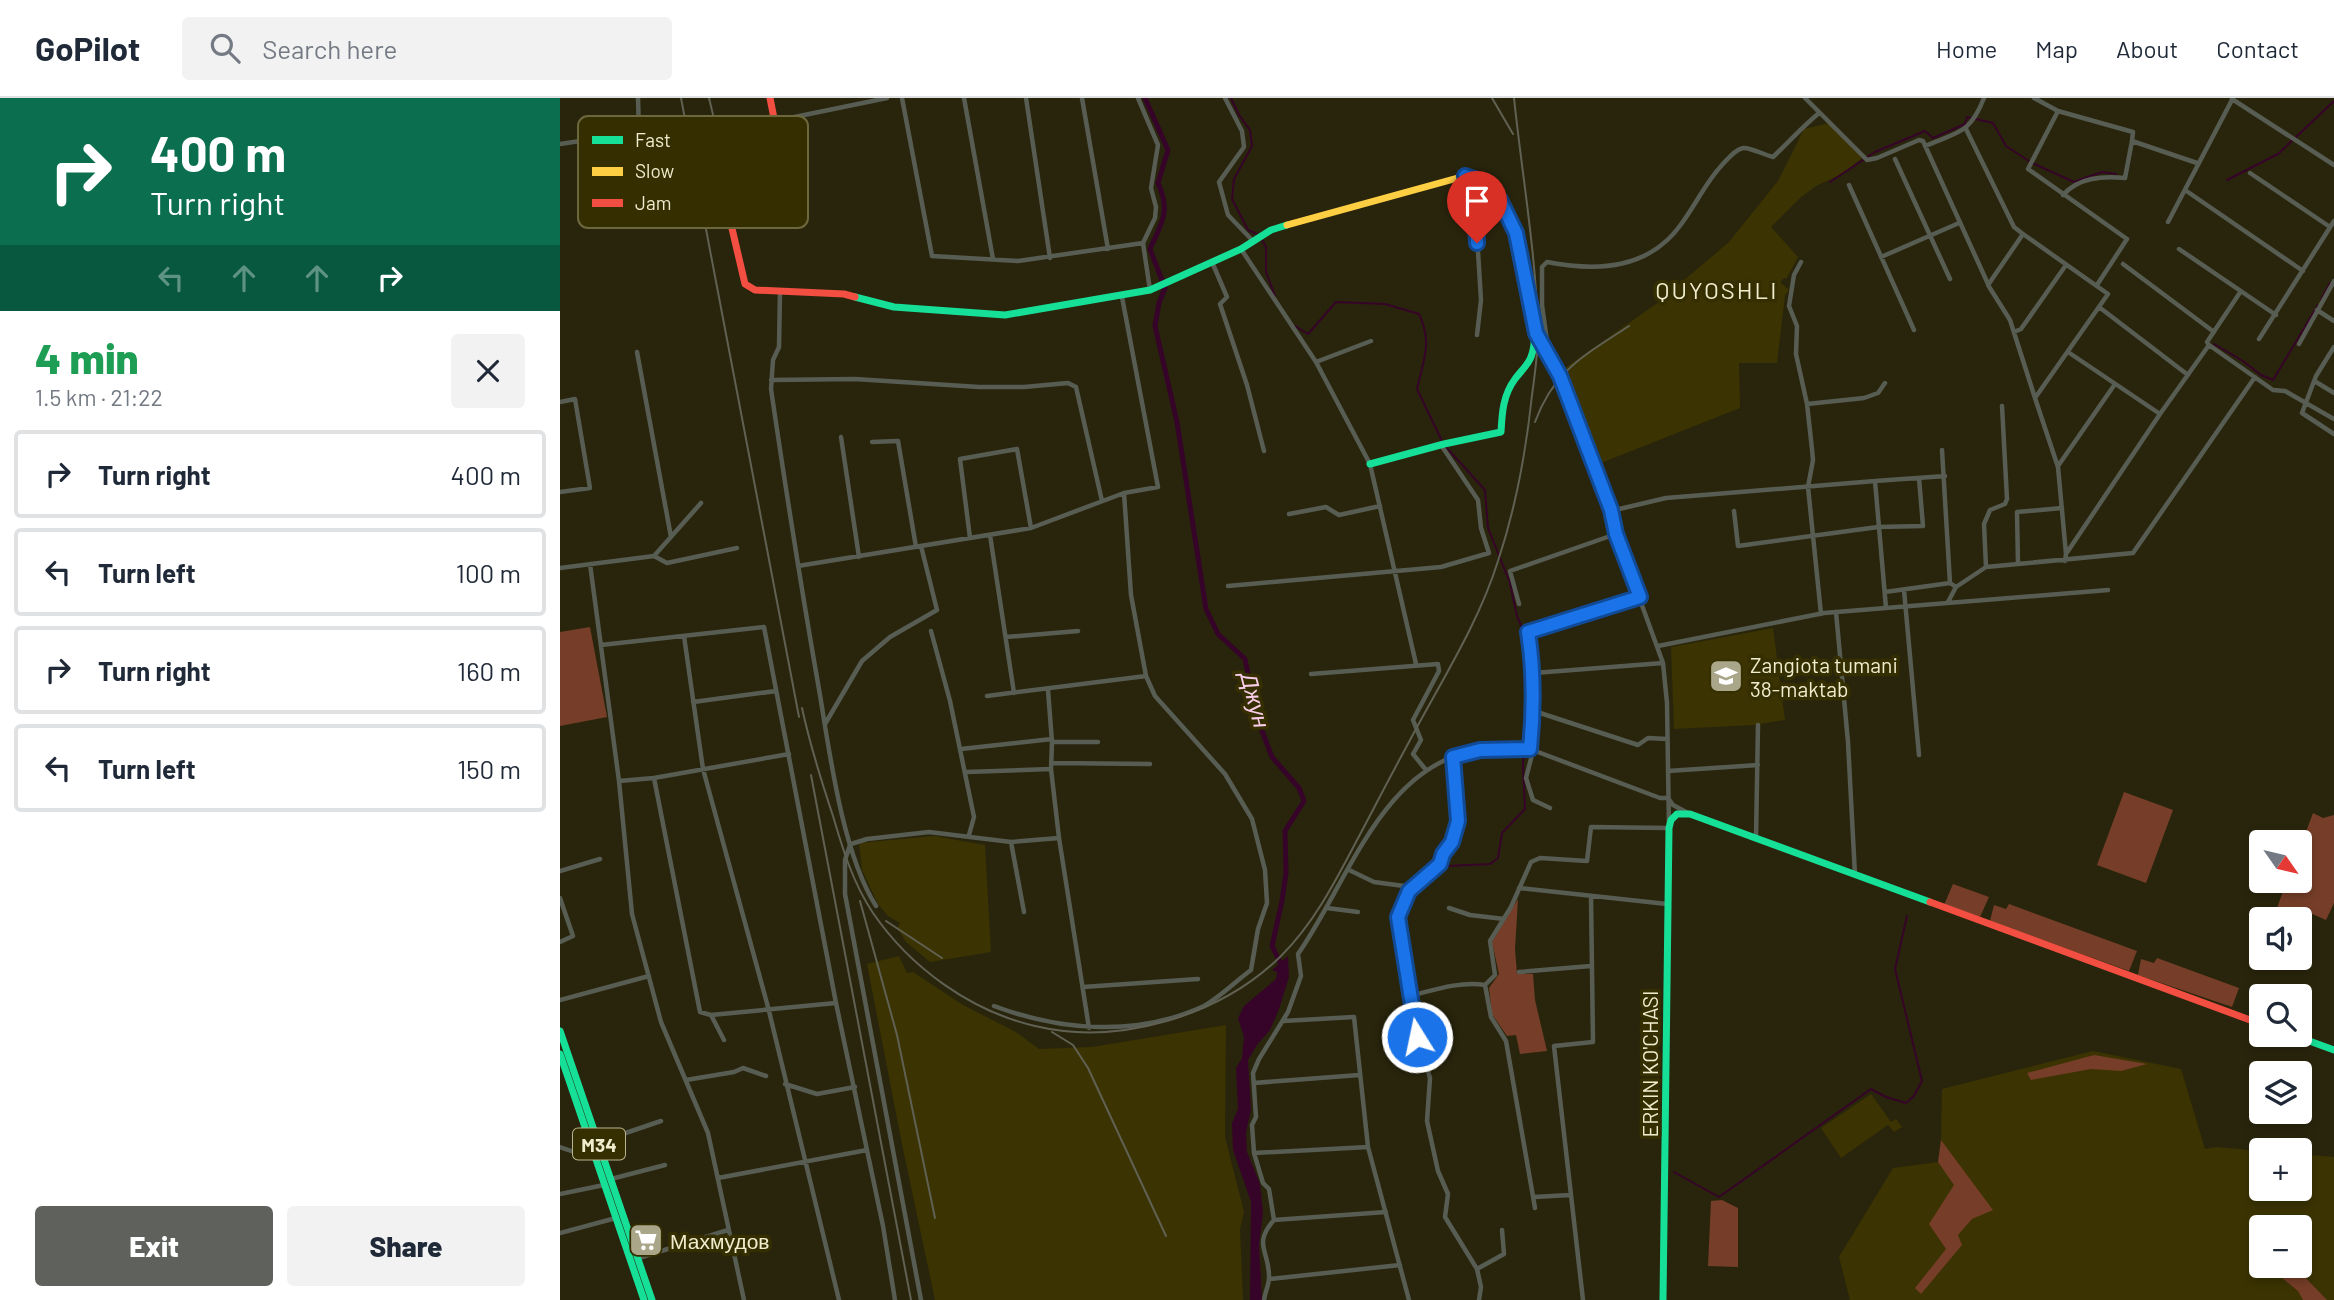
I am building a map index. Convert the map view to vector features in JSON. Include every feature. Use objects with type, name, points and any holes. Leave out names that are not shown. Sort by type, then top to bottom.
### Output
[{"type":"main road","points":[[770,98],[774,116]]},
{"type":"main road","points":[[732,228],[745,284],[755,290],[844,294],[894,307],[1005,316],[1150,290],[1241,249],[1271,230],[1465,176],[1480,181],[1500,200],[1516,233],[1536,333],[1531,358],[1513,380],[1503,398],[1501,432],[1370,464]]},
{"type":"main road","points":[[1669,828],[1671,820],[1677,814],[1690,814],[2249,1020]]},
{"type":"main road","name":"ERKIN KO'CHASI","points":[[1663,1300],[1669,828]]},
{"type":"main road","name":"M34","points":[[560,1031],[599,1142],[608,1182]]},
{"type":"main road","points":[[2312,1042],[2334,1050]]},
{"type":"main road","name":"M34","points":[[560,1054],[620,1217],[644,1300]]},
{"type":"main road","name":"M34","points":[[620,1217],[652,1300]]},
{"type":"street","points":[[638,98],[639,116]]},
{"type":"street","points":[[799,116],[887,98]]},
{"type":"street","points":[[902,98],[932,256],[1018,261],[1143,243]]},
{"type":"street","points":[[964,98],[993,259]]},
{"type":"street","points":[[1026,98],[1050,258]]},
{"type":"street","points":[[1082,98],[1108,249]]},
{"type":"street","points":[[1138,98],[1158,145],[1151,188],[1156,207],[1155,218],[1143,243],[1150,290]]},
{"type":"street","points":[[1225,98],[1242,131],[1244,147],[1219,182],[1228,215],[1253,241]]},
{"type":"street","points":[[1805,98],[1867,160],[1919,140],[1923,141],[1988,285],[2010,320],[2058,467],[2065,561]]},
{"type":"street","points":[[1925,146],[1966,128],[1977,117],[1984,98]]},
{"type":"street","points":[[2034,98],[2058,111],[2133,132],[2125,178],[2102,176],[2070,187],[2063,195]]},
{"type":"street","points":[[2168,222],[2232,99],[2334,165]]},
{"type":"street","points":[[2058,111],[2028,169],[2127,239],[2096,285]]},
{"type":"street","points":[[1548,352],[1542,305],[1542,267],[1547,262],[1567,266],[1602,267],[1637,260],[1660,248],[1681,226],[1716,172],[1736,151],[1746,147],[1773,157],[1793,139],[1797,131],[1819,113]]},
{"type":"street","points":[[1966,128],[2014,226],[2108,294],[2035,398]]},
{"type":"street","points":[[560,144],[578,141]]},
{"type":"street","points":[[2133,141],[2197,163]]},
{"type":"street","points":[[1895,159],[1950,279]]},
{"type":"street","points":[[2250,173],[2330,227]]},
{"type":"street","points":[[1465,176],[1475,203],[1480,278],[1477,335]]},
{"type":"street","points":[[1849,185],[1914,330]]},
{"type":"street","points":[[2185,190],[2303,271]]},
{"type":"street","points":[[2259,339],[2334,221]]},
{"type":"street","points":[[1881,257],[1959,223]]},
{"type":"street","points":[[1988,285],[2023,234]]},
{"type":"street","points":[[1241,249],[1316,362],[1370,464],[1416,664]]},
{"type":"street","points":[[2179,249],[2276,315]]},
{"type":"street","points":[[1212,262],[1227,297],[1220,304],[1247,385],[1264,451]]},
{"type":"street","points":[[1801,262],[1794,275],[1789,306],[1797,326],[1796,354],[1807,404],[1813,460],[1808,487],[1821,614]]},
{"type":"street","points":[[2123,264],[2214,332]]},
{"type":"street","points":[[2014,332],[2021,328],[2066,265]]},
{"type":"street","points":[[2299,344],[2334,281]]},
{"type":"street","points":[[780,291],[779,347],[773,360],[771,389],[798,566],[832,770],[866,891],[876,906]]},
{"type":"street","points":[[2066,554],[2209,345],[2207,342],[2241,291]]},
{"type":"street","points":[[798,566],[1031,528],[1124,493],[1158,487],[1122,297]]},
{"type":"street","points":[[2099,307],[2188,374]]},
{"type":"street","points":[[2317,310],[2334,321]]},
{"type":"street","points":[[1485,985],[1495,975],[1490,941],[1504,919],[1531,862],[1540,858],[1587,861],[1591,827],[1669,828],[1666,682],[1663,663],[1616,534],[1611,510],[1548,352],[1536,333]]},
{"type":"street","points":[[1316,362],[1371,341]]},
{"type":"street","points":[[2209,345],[2273,390],[2285,391],[2334,419]]},
{"type":"street","points":[[2334,347],[2316,376],[2302,414],[2334,434]]},
{"type":"street","points":[[637,352],[671,537]]},
{"type":"street","points":[[2068,352],[2160,414]]},
{"type":"street","points":[[1948,602],[1956,587],[1986,567],[2129,555],[2136,551],[2255,377]]},
{"type":"street","points":[[771,380],[855,379],[979,387],[1068,383],[1076,387],[1102,501]]},
{"type":"street","points":[[2316,382],[2334,393]]},
{"type":"street","points":[[1807,404],[1864,398],[1878,393],[1885,383]]},
{"type":"street","points":[[2058,467],[2115,384]]},
{"type":"street","points":[[560,402],[575,399],[590,488],[560,492]]},
{"type":"street","points":[[1986,567],[1983,524],[1990,510],[2005,504],[2007,499],[2002,406]]},
{"type":"street","points":[[841,437],[859,557]]},
{"type":"street","points":[[825,725],[862,661],[890,636],[937,610],[918,547],[898,441],[873,442]]},
{"type":"street","points":[[1228,586],[1441,567],[1489,553],[1478,500],[1441,445]]},
{"type":"street","points":[[970,538],[960,459],[1017,449],[1031,528]]},
{"type":"street","points":[[1942,450],[1950,583]]},
{"type":"street","points":[[1611,510],[1666,498],[1945,476]]},
{"type":"street","points":[[1734,512],[1738,547],[1878,527],[1923,526],[1919,478]]},
{"type":"street","points":[[1875,481],[1886,608]]},
{"type":"street","points":[[994,1006],[1059,1025],[1089,1028],[1163,1019],[1205,1005],[1251,970],[1258,929],[1267,903],[1265,870],[1252,819],[1225,774],[1155,696],[1146,676],[1132,595],[1124,493]]},
{"type":"street","points":[[654,556],[701,502]]},
{"type":"street","points":[[1289,514],[1325,507],[1339,515],[1380,506]]},
{"type":"street","points":[[2018,564],[2017,512],[2062,508]]},
{"type":"street","points":[[1519,604],[1510,571],[1616,534]]},
{"type":"street","points":[[990,535],[1014,693]]},
{"type":"street","points":[[560,568],[654,556],[667,563],[737,548]]},
{"type":"street","points":[[590,564],[619,781],[632,914],[662,1022],[708,1133],[744,1300]]},
{"type":"street","points":[[1885,592],[1950,583],[1956,587]]},
{"type":"street","points":[[1904,590],[1919,755]]},
{"type":"street","points":[[1658,646],[1836,612],[2108,590]]},
{"type":"street","points":[[1550,807],[1533,800],[1526,778],[1534,711],[1531,691],[1534,673],[1528,632],[1640,597]]},
{"type":"street","points":[[1836,612],[1848,741],[1855,876]]},
{"type":"street","points":[[601,645],[764,627],[895,1300]]},
{"type":"street","points":[[931,631],[966,772],[974,817],[969,835]]},
{"type":"street","points":[[1005,637],[1078,631]]},
{"type":"street","points":[[684,636],[704,769],[768,1007],[839,1300]]},
{"type":"street","points":[[1534,673],[1663,663]]},
{"type":"street","points":[[1311,674],[1438,664],[1439,671],[1413,720],[1421,740],[1413,754],[1426,770]]},
{"type":"street","points":[[987,696],[1146,676]]},
{"type":"street","points":[[1048,690],[1051,766],[1059,838],[1089,1028]]},
{"type":"street","points":[[693,702],[776,691]]},
{"type":"street","points":[[1534,711],[1638,745],[1648,738],[1667,739]]},
{"type":"street","points":[[1756,838],[1758,725]]},
{"type":"street","points":[[961,749],[1052,740],[1098,742]]},
{"type":"street","points":[[1274,1220],[1269,1189],[1264,1183],[1254,1153],[1252,1125],[1256,1117],[1253,1073],[1288,1012],[1301,976],[1297,954],[1349,870],[1365,836],[1407,786],[1426,770],[1453,757],[1480,750],[1531,750],[1660,798],[1668,798]]},
{"type":"street","points":[[619,781],[654,778],[789,754]]},
{"type":"street","points":[[1453,757],[1458,821],[1452,842],[1443,854],[1440,864],[1409,891],[1398,917],[1417,1037],[1430,1078],[1427,1121],[1438,1171],[1448,1194],[1445,1217],[1477,1269],[1481,1287],[1479,1300]]},
{"type":"street","points":[[966,772],[1051,766],[1150,764]]},
{"type":"street","points":[[1668,771],[1758,765]]},
{"type":"street","points":[[654,778],[698,1009],[704,1015],[768,1007],[836,1003]]},
{"type":"street","points":[[1668,798],[1673,805],[1690,814]]},
{"type":"street","points":[[851,844],[867,839],[929,832],[1011,842],[1059,838]]},
{"type":"street","points":[[1011,842],[1024,912]]},
{"type":"street","points":[[851,844],[845,860],[845,894],[921,1300]]},
{"type":"street","points":[[560,871],[600,859]]},
{"type":"street","points":[[1349,870],[1374,883],[1404,886],[1409,891]]},
{"type":"street","points":[[1519,888],[1667,904]]},
{"type":"street","points":[[1583,1300],[1554,1046],[1593,1042],[1591,897]]},
{"type":"street","points":[[560,898],[573,936],[560,942]]},
{"type":"street","points":[[1327,908],[1358,912]]},
{"type":"street","points":[[1449,908],[1470,915],[1504,919]]},
{"type":"street","points":[[1519,972],[1591,967]]},
{"type":"street","points":[[560,1000],[649,976]]},
{"type":"street","points":[[1083,987],[1198,979]]},
{"type":"street","points":[[1410,996],[1473,983],[1485,985]]},
{"type":"street","points":[[1485,985],[1491,1017],[1506,1041],[1535,1208]]},
{"type":"street","points":[[711,1014],[724,1040]]},
{"type":"street","points":[[1283,1021],[1353,1017],[1368,1147],[1409,1300]]},
{"type":"street","points":[[685,1080],[743,1068],[766,1076]]},
{"type":"street","points":[[1254,1083],[1359,1075]]},
{"type":"street","points":[[785,1084],[817,1094],[855,1087]]},
{"type":"street","points":[[599,1142],[662,1121]]},
{"type":"street","points":[[560,1147],[586,1154],[594,1151]]},
{"type":"street","points":[[1254,1153],[1368,1147]]},
{"type":"street","points":[[718,1178],[867,1150]]},
{"type":"street","points":[[560,1194],[665,1165]]},
{"type":"street","points":[[1534,1197],[1570,1195]]},
{"type":"street","points":[[1264,1300],[1269,1279],[1262,1243],[1264,1231],[1274,1220],[1385,1212]]},
{"type":"street","points":[[560,1233],[620,1217]]},
{"type":"street","points":[[638,1259],[728,1230]]},
{"type":"street","points":[[1477,1269],[1504,1254],[1502,1230]]},
{"type":"street","points":[[1269,1279],[1400,1265]]},
{"type":"shaded area","points":[[1829,123],[1862,158],[1842,174],[1816,186],[1800,198],[1771,227],[1798,257],[1786,279],[1780,282],[1789,290],[1785,295],[1777,363],[1739,363],[1740,408],[1601,463],[1565,368],[1656,304],[1729,242],[1778,181],[1804,129]]},
{"type":"shaded area","points":[[590,627],[607,717],[560,726],[560,632]]},
{"type":"shaded area","name":"Zangiota tumani 38-maktab","points":[[1773,628],[1785,720],[1753,725],[1674,729],[1671,647]]},
{"type":"shaded area","points":[[2124,792],[2173,810],[2146,883],[2097,865]]},
{"type":"shaded area","points":[[2313,813],[2323,818],[2334,815],[2334,903],[2326,920],[2312,914],[2312,907],[2277,907],[2282,893],[2312,893],[2312,830],[2307,830]]},
{"type":"shaded area","points":[[934,836],[985,845],[991,952],[930,962],[906,942],[897,928],[900,923],[888,916],[878,904],[862,870],[859,843]]},
{"type":"shaded area","points":[[1953,884],[1989,897],[1980,917],[1944,905]]},
{"type":"shaded area","points":[[1518,899],[1515,949],[1517,974],[1533,974],[1535,1000],[1547,1051],[1520,1054],[1516,1035],[1507,1036],[1492,1014],[1489,988],[1499,974],[1492,942]]},
{"type":"shaded area","points":[[2009,904],[2137,951],[2129,971],[1990,921],[1994,905],[2006,909]]},
{"type":"shaded area","points":[[899,956],[907,973],[913,972],[963,1005],[1016,1032],[1039,1049],[1092,1047],[1226,1025],[1225,1137],[1244,1212],[1240,1229],[1243,1300],[935,1300],[867,964]]},
{"type":"shaded area","points":[[1288,956],[1289,977],[1279,1009],[1270,1030],[1248,1060],[1251,1109],[1246,1133],[1247,1152],[1260,1184],[1263,1213],[1259,1245],[1262,1300],[1250,1300],[1251,1202],[1233,1150],[1232,1123],[1238,1109],[1236,1068],[1242,1058],[1244,1037],[1238,1018],[1244,1006],[1276,979],[1277,972],[1272,970]]},
{"type":"shaded area","points":[[2157,958],[2239,988],[2232,1007],[2138,975],[2141,959],[2154,963]]},
{"type":"shaded area","points":[[2093,1051],[2181,1069],[2205,1149],[2216,1147],[2249,1150],[2249,1201],[2312,1201],[2312,1155],[2334,1157],[2334,1300],[1850,1300],[1839,1257],[1893,1168],[1938,1162],[1942,1089]]},
{"type":"shaded area","points":[[2094,1055],[2147,1064],[2121,1071],[2091,1069],[2031,1080],[2027,1073]]},
{"type":"shaded area","points":[[1871,1094],[1891,1122],[1896,1119],[1902,1127],[1894,1132],[1888,1125],[1841,1158],[1821,1128]]},
{"type":"shaded area","points":[[1941,1140],[1993,1210],[1972,1219],[1958,1235],[1962,1245],[1921,1294],[1915,1288],[1946,1249],[1929,1224],[1954,1185],[1938,1162]]},
{"type":"shaded area","points":[[1722,1200],[1738,1208],[1738,1267],[1708,1266],[1711,1201]]},
{"type":"shaded area","points":[[2282,1278],[2306,1278],[2327,1300],[2303,1300],[2298,1291]]},
{"type":"waterway","name":"Джун","points":[[1145,98],[1168,150],[1158,183],[1164,202],[1163,217],[1150,249],[1165,288],[1155,326],[1177,422],[1206,609],[1218,634],[1245,659],[1258,720],[1272,757],[1299,788],[1304,801],[1285,831],[1286,873],[1272,946],[1283,968]]},
{"type":"waterway","points":[[1231,98],[1250,130],[1252,146],[1234,179],[1232,199],[1248,230],[1257,234]]},
{"type":"waterway","points":[[2227,180],[2278,154],[2334,101]]},
{"type":"waterway","points":[[1830,182],[1875,152],[1925,131],[1933,138],[1965,124],[1967,117],[1993,123],[2006,146],[2032,163],[2074,182],[2102,172],[2116,174]]},
{"type":"waterway","points":[[1261,238],[1266,247],[1266,272],[1275,296]]},
{"type":"waterway","points":[[2321,300],[2330,283]]},
{"type":"waterway","points":[[1295,326],[1308,334],[1336,302],[1385,304],[1419,314],[1426,343],[1417,389],[1442,441]]},
{"type":"waterway","points":[[2214,344],[2273,380],[2318,305]]},
{"type":"waterway","points":[[1428,877],[1448,866],[1490,864],[1498,858],[1502,833],[1525,809],[1523,765],[1528,694],[1527,640],[1517,616],[1510,583],[1488,528],[1485,490],[1445,446]]},
{"type":"waterway","points":[[1674,1172],[1719,1197],[1871,1089],[1906,1103],[1914,1096],[1922,1081],[1895,969],[1907,916]]},
{"type":"railway","points":[[681,98],[684,116]]},
{"type":"railway","points":[[709,98],[713,116]]},
{"type":"railway","points":[[1492,98],[1513,134]]},
{"type":"railway","points":[[802,708],[841,841],[866,902],[888,933],[923,969],[987,1010],[1035,1026],[1067,1031],[1100,1032],[1134,1028],[1199,1010],[1229,995],[1281,956],[1304,930],[1332,887],[1458,653],[1490,585],[1510,520],[1527,437],[1538,331],[1532,243],[1514,98]]},
{"type":"railway","points":[[706,228],[799,717]]},
{"type":"railway","points":[[1535,422],[1561,376],[1585,355],[1629,326]]},
{"type":"railway","points":[[811,775],[911,1300]]},
{"type":"railway","points":[[860,901],[897,1035],[935,1218]]},
{"type":"railway","points":[[886,921],[942,958]]},
{"type":"railway","points":[[1052,1032],[1073,1045],[1088,1068],[1166,1236]]},
{"type":"traffic: fast","points":[[855,297],[894,307],[1005,315],[1150,290],[1241,249],[1271,230],[1287,225]]},
{"type":"traffic: fast","points":[[1370,464],[1501,432],[1508,391],[1530,360],[1534,348],[1533,313],[1525,269]]},
{"type":"traffic: fast","points":[[1663,1300],[1671,820],[1677,814],[1690,814],[1930,902]]},
{"type":"traffic: fast","points":[[560,1031],[652,1300]]},
{"type":"traffic: fast","points":[[2312,1042],[2334,1050]]},
{"type":"traffic: fast","points":[[560,1054],[644,1300]]},
{"type":"traffic: slow","points":[[1287,225],[1465,176],[1479,183],[1500,202],[1513,226],[1525,269]]},
{"type":"traffic: jam","points":[[770,98],[774,116]]},
{"type":"traffic: jam","points":[[732,228],[745,284],[755,290],[844,294],[855,297]]},
{"type":"traffic: jam","points":[[1930,902],[2249,1020]]},
{"type":"place","name":"Zangiota tumani 38-maktab","points":[[1726,676]]},
{"type":"place","name":"Махмудов","points":[[646,1240]]},
{"type":"district","name":"QUYOSHLI","points":[[1717,289]]},
{"type":"route","points":[[1417,1037],[1398,917],[1409,891],[1440,864],[1443,854],[1452,842],[1458,821],[1453,757],[1480,750],[1530,749],[1534,673],[1528,632],[1640,597],[1616,534],[1611,510],[1560,376],[1536,333],[1516,233],[1500,200],[1480,181],[1465,176],[1475,203],[1477,243]]}]
